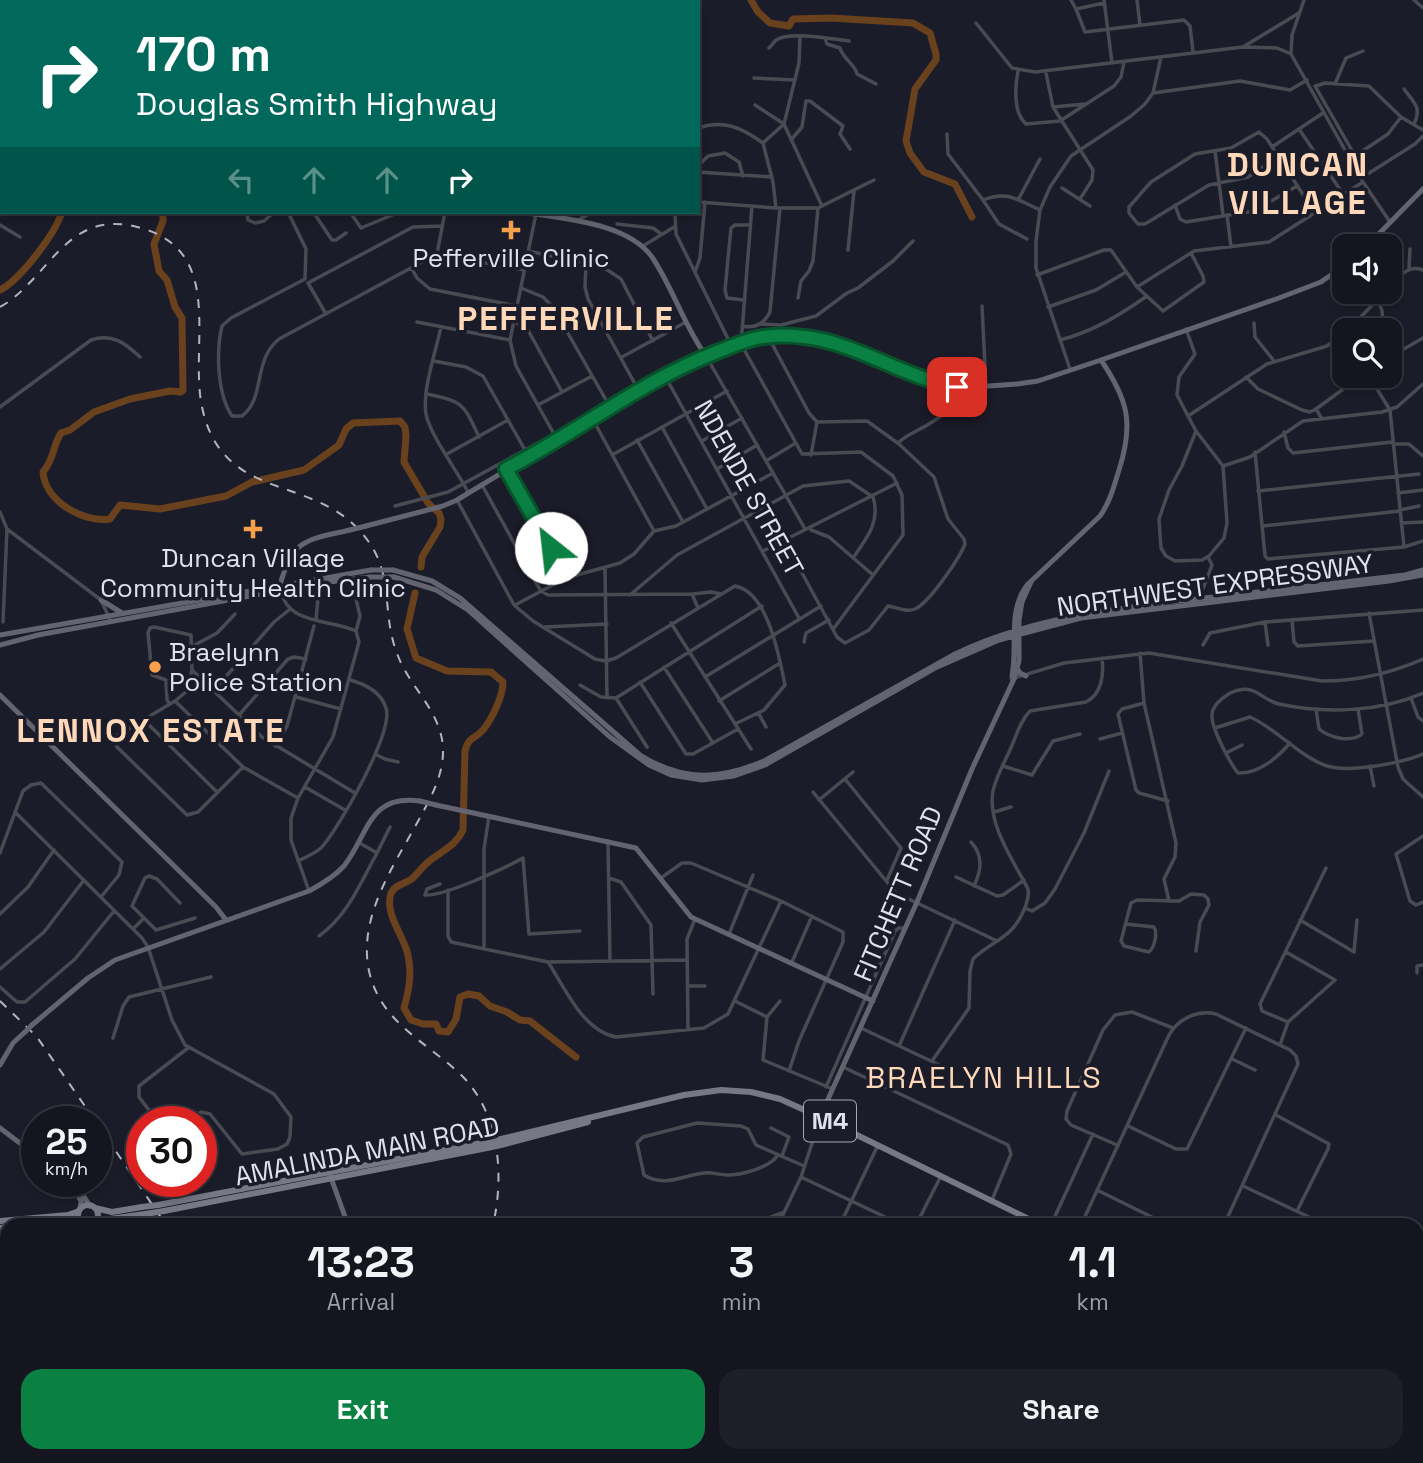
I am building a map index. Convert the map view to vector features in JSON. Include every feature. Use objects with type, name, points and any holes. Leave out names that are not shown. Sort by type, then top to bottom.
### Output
[{"type":"main road","name":"AMALINDA MAIN ROAD","points":[[110,1218],[158,1205],[487,1145],[576,1126],[603,1116],[684,1095],[729,1090],[767,1096],[820,1117],[1022,1218]]},
{"type":"main road","name":"AMALINDA MAIN ROAD","points":[[34,1218],[68,1215],[84,1206],[112,1212],[164,1210],[330,1175]]},
{"type":"main road","points":[[92,1207],[97,1213],[96,1218]]},
{"type":"main road","points":[[79,1210],[80,1218]]},
{"type":"street","points":[[1071,0],[1085,32],[1184,20],[1190,26],[1193,52]]},
{"type":"street","points":[[1137,0],[1140,25]]},
{"type":"street","points":[[1304,0],[1292,35],[1291,54],[1368,175],[1423,136]]},
{"type":"street","points":[[1414,0],[1423,8]]},
{"type":"street","points":[[1076,9],[1104,1],[1112,63]]},
{"type":"street","points":[[1243,47],[1301,12]]},
{"type":"street","points":[[976,23],[1006,62],[1018,71],[1046,73],[1243,47],[1270,47],[1291,54]]},
{"type":"street","points":[[763,143],[783,124],[799,63],[800,37]]},
{"type":"street","points":[[769,48],[779,38],[849,41]]},
{"type":"street","points":[[825,38],[827,44],[841,48],[844,58],[858,74],[876,85]]},
{"type":"street","points":[[1335,84],[1346,58],[1363,51]]},
{"type":"street","points":[[1071,370],[1037,275],[1036,241],[1041,210],[1059,170],[1078,149],[1139,111],[1153,93],[1161,57]]},
{"type":"street","points":[[1018,71],[1015,85],[1019,114],[1022,122],[1030,125],[1060,121],[1114,86],[1121,77],[1124,62]]},
{"type":"street","points":[[1046,73],[1053,107],[1094,172],[1080,198]]},
{"type":"street","points":[[754,78],[795,79]]},
{"type":"street","points":[[1153,93],[1240,81],[1288,90],[1307,80]]},
{"type":"street","points":[[1313,87],[1335,84],[1369,86],[1401,117],[1423,130]]},
{"type":"street","points":[[1313,87],[1324,113],[1363,182],[1390,222]]},
{"type":"street","points":[[1404,89],[1418,109],[1413,124]]},
{"type":"street","points":[[791,140],[802,127],[806,101],[810,101],[842,127],[840,134],[850,149]]},
{"type":"street","points":[[1053,107],[1087,103]]},
{"type":"street","points":[[754,105],[783,124],[820,207],[813,261],[801,281],[799,298]]},
{"type":"street","points":[[1272,146],[1324,113]]},
{"type":"street","points":[[1354,156],[1388,134],[1401,117]]},
{"type":"street","points":[[700,128],[718,123],[730,125],[763,143],[778,208],[772,306],[767,318],[760,324]]},
{"type":"street","points":[[1299,129],[1343,194]]},
{"type":"street","points":[[1278,157],[1248,177],[1219,182],[1201,189],[1142,224],[1138,224],[1129,214],[1130,205],[1156,178],[1197,153],[1234,146],[1259,132],[1272,146],[1315,213]]},
{"type":"street","points":[[947,134],[948,154],[999,224],[1027,239]]},
{"type":"street","points":[[1215,151],[1231,247]]},
{"type":"street","points":[[700,164],[708,156],[725,153],[739,162],[743,176]]},
{"type":"street","points":[[1018,200],[1040,159]]},
{"type":"street","points":[[700,172],[772,177]]},
{"type":"street","points":[[700,202],[778,208],[820,207],[874,180]]},
{"type":"street","points":[[1137,287],[1191,253],[1269,242],[1363,182]]},
{"type":"street","points":[[1175,205],[1180,219],[1186,222],[1254,211],[1297,186]]},
{"type":"street","points":[[1062,188],[1090,206]]},
{"type":"street","points":[[1378,234],[1423,189]]},
{"type":"street","points":[[848,250],[854,191]]},
{"type":"street","points":[[983,200],[1004,195],[1041,210]]},
{"type":"street","points":[[695,272],[699,262],[705,202]]},
{"type":"street","points":[[752,206],[741,344],[794,444],[802,454],[861,452],[892,476],[902,495],[904,533],[834,628]]},
{"type":"street","points":[[247,214],[248,220],[255,223],[264,221],[272,214]]},
{"type":"street","points":[[289,214],[306,249],[306,281],[326,314]]},
{"type":"street","points":[[316,214],[331,240],[336,240],[346,233]]},
{"type":"street","points":[[351,214],[361,228],[395,214]]},
{"type":"street","points":[[438,254],[445,214]]},
{"type":"street","points":[[554,434],[516,366],[510,340],[536,214],[617,231],[643,246],[654,260],[686,322],[807,529],[829,537],[873,575]]},
{"type":"street","points":[[577,214],[579,221]]},
{"type":"street","points":[[579,221],[589,214]]},
{"type":"street","points":[[674,214],[674,227],[732,347]]},
{"type":"street","points":[[617,224],[653,228],[661,234]]},
{"type":"street","points":[[0,225],[20,237]]},
{"type":"street","points":[[744,300],[725,297],[726,277],[731,228],[735,225],[750,225]]},
{"type":"street","points":[[442,226],[413,227],[227,320],[222,326],[219,372],[228,409],[235,417],[250,410],[261,365],[270,348],[286,335],[438,254],[524,270]]},
{"type":"street","points":[[643,246],[674,227]]},
{"type":"street","points":[[742,326],[782,325],[816,316],[893,261],[913,241]]},
{"type":"street","points":[[1402,275],[1409,268],[1410,249]]},
{"type":"street","points":[[1037,275],[1104,250],[1113,251],[1137,287],[1164,310],[1203,284],[1203,276],[1191,253]]},
{"type":"street","points":[[528,251],[607,268],[618,275],[653,341]]},
{"type":"street","points":[[586,264],[585,287],[588,299],[639,391]]},
{"type":"street","points":[[1409,268],[1423,270]]},
{"type":"street","points":[[412,269],[416,278],[430,289],[517,306]]},
{"type":"street","points":[[1048,307],[1090,293],[1126,272]]},
{"type":"street","points":[[356,631],[289,610],[280,588],[292,552],[313,539],[425,511],[457,500],[610,407],[706,356],[768,337],[803,337],[957,387],[1038,381],[1312,286],[1332,275]]},
{"type":"street","points":[[521,288],[542,297],[553,307],[610,407]]},
{"type":"street","points":[[1060,341],[1097,327],[1147,296]]},
{"type":"street","points":[[1359,318],[1374,304]]},
{"type":"street","points":[[982,306],[988,386]]},
{"type":"street","points":[[514,321],[528,330],[562,392]]},
{"type":"street","points":[[417,322],[510,340]]},
{"type":"street","points":[[622,357],[686,322]]},
{"type":"street","points":[[1254,323],[1255,337],[1274,361]]},
{"type":"street","points":[[441,327],[427,394],[426,412],[428,421],[468,492]]},
{"type":"street","points":[[1186,329],[1195,349],[1195,357],[1179,377],[1176,390],[1196,431],[1223,466],[1227,527],[1221,544],[1208,557],[1197,560],[1171,560],[1163,552],[1159,519],[1163,503],[1196,431]]},
{"type":"street","points":[[768,337],[817,422],[811,455]]},
{"type":"street","points":[[0,407],[91,340],[114,338],[140,357]]},
{"type":"street","points":[[1402,349],[1423,338]]},
{"type":"street","points":[[1188,416],[1274,361],[1327,346],[1332,342]]},
{"type":"street","name":"FITCHETT ROAD","points":[[820,1117],[830,1088],[843,1067],[906,928],[972,769],[1012,682],[1017,668],[1015,614],[1019,597],[1031,582],[1100,516],[1109,502],[1126,449],[1127,409],[1118,386],[1101,360]]},
{"type":"street","points":[[434,361],[467,367],[487,380],[525,450]]},
{"type":"street","points":[[538,405],[592,376]]},
{"type":"street","name":"NDENDE STREET","points":[[665,376],[799,618]]},
{"type":"street","points":[[1246,377],[1258,389],[1310,412],[1345,388]]},
{"type":"street","points":[[1223,466],[1250,457],[1303,421],[1390,410],[1423,384]]},
{"type":"street","points":[[1376,388],[1390,410],[1404,547]]},
{"type":"street","points":[[612,455],[727,391]]},
{"type":"street","points":[[427,394],[458,402],[466,410],[479,436]]},
{"type":"street","points":[[897,443],[961,404]]},
{"type":"street","points":[[1316,409],[1322,419]]},
{"type":"street","points":[[592,418],[654,531]]},
{"type":"street","points":[[702,442],[742,418]]},
{"type":"street","points":[[447,454],[508,420]]},
{"type":"street","points":[[784,540],[839,640],[848,642],[869,630],[888,606],[909,610],[918,607],[938,585],[965,546],[964,539],[948,519],[934,477],[897,443],[867,421],[817,422]]},
{"type":"street","points":[[396,506],[444,494],[569,426]]},
{"type":"street","points":[[662,427],[707,509]]},
{"type":"street","points":[[1284,432],[1289,449],[1293,453],[1392,442],[1407,443],[1423,456]]},
{"type":"street","points":[[638,440],[683,522]]},
{"type":"street","points":[[766,461],[794,444]]},
{"type":"street","points":[[716,469],[757,445]]},
{"type":"street","points":[[1255,452],[1265,556],[1273,561],[1404,547],[1423,541]]},
{"type":"street","points":[[506,469],[566,578]]},
{"type":"street","points":[[514,605],[566,578],[594,569],[605,569],[629,558],[654,531],[666,530],[683,522],[773,473]]},
{"type":"street","points":[[1258,491],[1419,474]]},
{"type":"street","points":[[630,595],[674,557],[785,495],[811,484],[853,482],[873,497],[876,516],[870,533],[853,558]]},
{"type":"street","points":[[763,551],[897,483]]},
{"type":"street","points":[[481,484],[541,591],[548,595],[721,594]]},
{"type":"street","points":[[1398,493],[1423,490]]},
{"type":"street","points":[[457,500],[514,605],[589,656],[606,661],[620,656],[732,587],[740,587],[762,606],[785,685],[759,714],[689,755],[683,751],[640,682]]},
{"type":"street","points":[[1262,526],[1419,506]]},
{"type":"street","points":[[0,515],[7,529],[122,613]]},
{"type":"street","points":[[1401,523],[1423,522]]},
{"type":"street","points":[[3,622],[3,568],[7,529]]},
{"type":"street","points":[[1199,599],[1212,565],[1208,557]]},
{"type":"street","points":[[605,569],[607,698]]},
{"type":"street","points":[[284,570],[295,582]]},
{"type":"street","name":"NORTHWEST EXPRESSWAY","points":[[476,614],[636,758],[671,775],[702,780],[734,776],[765,765],[936,668],[1036,627],[1097,611],[1423,572]]},
{"type":"street","name":"NORTHWEST EXPRESSWAY","points":[[1036,627],[1108,614],[1317,590],[1423,572]]},
{"type":"street","points":[[0,635],[110,619],[122,613],[370,573]]},
{"type":"street","points":[[0,643],[110,619],[280,588],[295,582],[370,573],[432,581],[460,598],[476,614]]},
{"type":"street","name":"FITCHETT ROAD","points":[[1017,633],[1021,609],[1031,582]]},
{"type":"street","points":[[692,594],[698,608]]},
{"type":"street","points":[[309,891],[298,861],[290,826],[298,798],[333,737],[350,680],[359,642],[356,631],[360,620],[355,595]]},
{"type":"street","points":[[316,620],[318,598]]},
{"type":"street","points":[[101,600],[110,619]]},
{"type":"street","points":[[580,685],[607,698],[616,698],[762,606]]},
{"type":"street","points":[[705,677],[821,606]]},
{"type":"street","points":[[999,640],[1017,649],[1036,627],[1026,623],[1021,609]]},
{"type":"street","points":[[214,690],[274,622],[289,610]]},
{"type":"street","points":[[1203,645],[1212,632],[1265,622],[1423,610]]},
{"type":"street","points":[[1369,613],[1397,762],[1403,779],[1423,797]]},
{"type":"street","points":[[193,646],[217,633],[235,614]]},
{"type":"street","name":"NORTHWEST EXPRESSWAY","points":[[476,614],[640,755],[671,771],[703,776],[734,773],[766,760],[933,665],[985,640],[1017,633]]},
{"type":"street","points":[[985,640],[1006,630],[1015,614]]},
{"type":"street","points":[[804,642],[806,633],[829,620]]},
{"type":"street","points":[[1292,620],[1294,642],[1298,646],[1374,640]]},
{"type":"street","points":[[1265,622],[1268,645]]},
{"type":"street","points":[[543,627],[607,624]]},
{"type":"street","points":[[671,624],[751,749]]},
{"type":"street","points":[[275,746],[287,726],[314,626]]},
{"type":"street","points":[[170,704],[167,700],[166,680],[152,675],[148,633],[150,628],[190,634],[193,646],[192,670],[187,691],[175,701],[116,738],[117,747],[185,814],[190,815],[198,812],[243,768]]},
{"type":"street","points":[[0,643],[11,633]]},
{"type":"street","name":"FITCHETT ROAD","points":[[1012,682],[1017,649]]},
{"type":"street","points":[[1140,653],[1144,703],[1176,844],[1175,857],[1164,879],[1169,901]]},
{"type":"street","points":[[1012,682],[1058,664],[1140,653],[1156,653],[1311,680],[1345,680],[1380,674],[1423,659]]},
{"type":"street","points":[[932,1061],[969,1008],[970,966],[973,959],[1014,928],[1029,894],[998,828],[994,812],[993,791],[1003,766],[1024,718],[1030,711],[1086,702],[1093,698],[1103,675],[1102,658]]},
{"type":"street","points":[[239,715],[288,659],[306,659]]},
{"type":"street","points":[[719,701],[780,663]]},
{"type":"street","points":[[664,667],[713,743]]},
{"type":"street","points":[[1017,668],[1026,676]]},
{"type":"street","points":[[192,670],[257,733],[355,793]]},
{"type":"street","points":[[298,861],[321,848],[377,755],[387,719],[387,709],[370,687],[350,680]]},
{"type":"street","points":[[1290,743],[1274,759],[1245,773],[1237,771],[1215,728],[1212,714],[1215,706],[1238,690],[1254,691],[1276,703],[1316,709],[1358,709],[1411,698],[1423,692]]},
{"type":"street","points":[[0,695],[216,907],[226,920]]},
{"type":"street","points":[[296,697],[341,709]]},
{"type":"street","points":[[616,698],[647,747]]},
{"type":"street","points":[[1411,698],[1418,717],[1423,721]]},
{"type":"street","points":[[175,701],[243,768],[298,798]]},
{"type":"street","points":[[1144,703],[1119,711],[1118,717],[1137,793],[1168,801]]},
{"type":"street","points":[[1316,709],[1319,729],[1326,735],[1344,738],[1362,734],[1358,709]]},
{"type":"street","points":[[759,714],[766,727]]},
{"type":"street","points":[[1215,728],[1250,718],[1326,766],[1370,766],[1423,754]]},
{"type":"street","points":[[144,720],[217,793]]},
{"type":"street","points":[[1100,738],[1122,733]]},
{"type":"street","points":[[1003,766],[1032,775],[1053,741],[1080,734]]},
{"type":"street","points":[[1226,753],[1242,746]]},
{"type":"street","points":[[377,755],[398,762]]},
{"type":"street","points":[[1370,766],[1374,786]]},
{"type":"street","points":[[1025,908],[1031,911],[1038,908],[1052,893],[1084,833],[1109,771]]},
{"type":"street","points":[[819,800],[853,772]]},
{"type":"street","points":[[845,779],[901,848],[887,881]]},
{"type":"street","points":[[0,853],[23,791],[31,785],[41,783],[120,859],[122,865],[115,882],[101,897]]},
{"type":"street","points":[[305,787],[345,810]]},
{"type":"street","points":[[813,792],[899,895],[998,941]]},
{"type":"street","points":[[0,1065],[13,1043],[103,967],[148,947],[309,891],[335,874],[373,817],[382,807],[399,800],[421,801],[639,850],[685,911],[695,919],[761,947],[873,1001]]},
{"type":"street","points":[[994,812],[1011,807]]},
{"type":"street","points":[[15,812],[148,947],[172,1020],[188,1048],[271,1091],[289,1113],[292,1126],[289,1140],[281,1148],[245,1155],[237,1150],[217,1123]]},
{"type":"street","points":[[484,949],[484,845],[489,816]]},
{"type":"street","points":[[319,936],[345,912],[390,827]]},
{"type":"street","points":[[1423,836],[1396,854],[1409,901],[1416,905],[1423,902]]},
{"type":"street","points":[[608,841],[610,961]]},
{"type":"street","points":[[358,842],[377,853]]},
{"type":"street","points":[[971,842],[977,850],[981,865],[974,886]]},
{"type":"street","points":[[1,912],[28,887],[54,850]]},
{"type":"street","points":[[440,884],[427,889],[425,895],[448,890],[523,858],[529,934],[580,931]]},
{"type":"street","points":[[661,878],[685,862],[781,901],[840,929],[844,935],[789,1071]]},
{"type":"street","points":[[1288,1022],[1262,1011],[1259,1007],[1326,868]]},
{"type":"street","points":[[729,934],[754,875]]},
{"type":"street","points":[[180,903],[157,879],[149,876],[145,878],[132,904],[158,931],[195,918]]},
{"type":"street","points":[[957,877],[1000,896],[1024,880]]},
{"type":"street","points":[[608,878],[621,882],[652,928],[653,994]]},
{"type":"street","points":[[0,969],[44,932],[84,880]]},
{"type":"street","points":[[448,890],[449,940],[548,962],[687,960]]},
{"type":"street","points":[[1126,925],[1154,928],[1156,932],[1150,951],[1123,945],[1121,941],[1133,902],[1179,901],[1195,894],[1206,897],[1209,905],[1198,926],[1196,951]]},
{"type":"street","points":[[548,962],[583,1016],[608,1035],[616,1037],[708,1026],[728,1014],[781,901]]},
{"type":"street","points":[[0,988],[17,1002],[25,1002],[75,960],[114,910]]},
{"type":"street","points":[[792,962],[812,916]]},
{"type":"street","points":[[133,929],[144,919]]},
{"type":"street","points":[[688,1029],[688,934],[695,919]]},
{"type":"street","points":[[899,1046],[955,920]]},
{"type":"street","points":[[1300,920],[1354,952],[1357,920]]},
{"type":"street","points":[[779,1001],[767,1017],[762,1058],[766,1063],[830,1088],[895,931],[906,928]]},
{"type":"street","points":[[1280,1045],[1288,1022],[1335,980],[1285,951]]},
{"type":"street","points":[[1417,973],[1417,966],[1423,965]]},
{"type":"street","points":[[113,1038],[127,999],[132,995],[211,978]]},
{"type":"street","points":[[688,986],[705,986]]},
{"type":"street","points":[[735,1001],[767,1017]]},
{"type":"street","points":[[1118,1145],[1069,1123],[1066,1114],[1107,1024],[1115,1015],[1128,1011],[1173,1028]]},
{"type":"street","points":[[1084,1218],[1173,1028],[1190,1016],[1204,1012],[1216,1014],[1293,1052],[1298,1064],[1227,1218]]},
{"type":"street","points":[[861,1028],[950,1070]]},
{"type":"street","points":[[1128,1126],[1176,1149],[1187,1149],[1246,1028]]},
{"type":"street","points":[[146,1106],[139,1097],[138,1089],[141,1083],[188,1048]]},
{"type":"street","points":[[1231,1059],[1255,1070]]},
{"type":"street","points":[[843,1067],[1008,1145],[1011,1154],[991,1201]]},
{"type":"street","points":[[1276,1115],[1329,1144],[1297,1211]]},
{"type":"street","points":[[781,1218],[801,1177],[820,1117]]},
{"type":"street","points":[[771,1128],[789,1137],[780,1156],[769,1164],[725,1175],[706,1172],[667,1181],[651,1179],[644,1175],[636,1143],[643,1137],[697,1123],[741,1126],[748,1129],[754,1143],[780,1156],[804,1166]]},
{"type":"street","points":[[0,1128],[21,1144]]},
{"type":"street","points":[[1054,1218],[1093,1135]]},
{"type":"street","points":[[843,1218],[878,1145]]},
{"type":"street","points":[[330,1175],[345,1218]]},
{"type":"street","points":[[920,1218],[941,1176]]},
{"type":"street","points":[[801,1177],[887,1218]]},
{"type":"street","points":[[1243,1186],[1308,1218]]},
{"type":"street","points":[[1097,1190],[1154,1218]]},
{"type":"street","points":[[77,1197],[80,1201],[79,1210]]},
{"type":"street","points":[[86,1197],[92,1207]]},
{"type":"street","points":[[768,1218],[784,1212]]},
{"type":"waterway","points":[[751,0],[758,12],[770,23],[789,26],[793,19],[831,18],[913,23],[930,33],[936,60],[915,89],[906,141],[910,153],[924,172],[955,184],[972,217]]},
{"type":"waterway","points":[[0,290],[17,277],[36,256],[61,214]]},
{"type":"waterway","points":[[163,214],[154,244],[159,271],[167,280],[175,307],[182,318],[183,390],[130,399],[94,412],[70,430],[61,433],[50,462],[43,472],[45,483],[51,492],[58,501],[77,514],[99,519],[110,519],[120,505],[160,509],[226,496],[252,482],[304,470],[339,445],[346,429],[353,423],[400,421],[405,427],[406,436],[404,462],[428,503],[439,513],[441,519],[440,527],[422,557],[421,567]]},
{"type":"waterway","points":[[415,593],[407,629],[416,658],[447,671],[491,672],[503,682],[503,688],[490,720],[483,730],[470,740],[465,751],[463,830],[454,843],[391,893],[390,909],[409,962],[409,982],[404,1008],[411,1020],[436,1024],[439,1031],[448,1032],[456,1019],[460,997],[468,994],[479,996],[490,1006],[520,1020],[530,1021],[576,1057]]},
{"type":"railway","points":[[0,307],[33,280],[61,249],[94,227],[115,224],[141,228],[167,240],[185,257],[194,279],[198,303],[199,382],[202,407],[212,436],[226,457],[244,471],[332,508],[352,523],[377,555],[386,588],[392,638],[404,668],[437,722],[443,756],[434,789],[374,908],[367,950],[369,971],[375,988],[393,1016],[458,1072],[472,1087],[482,1104],[490,1123],[498,1163],[494,1218]]},
{"type":"railway","points":[[0,1001],[37,1037],[85,1106]]},
{"type":"railway","points":[[112,1146],[161,1218]]},
{"type":"place","name":"Pefferville Clinic","points":[[511,230]]},
{"type":"place","name":"Duncan Village Community Health Clinic","points":[[253,529]]},
{"type":"place","name":"Braelynn Police Station","points":[[155,667]]},
{"type":"district","name":"DUNCAN VILLAGE","points":[[1298,183]]},
{"type":"district","name":"PEFFERVILLE","points":[[566,318]]},
{"type":"district","name":"LENNOX ESTATE","points":[[151,730]]},
{"type":"district","name":"BRAELYN HILLS","points":[[984,1078]]},
{"type":"route","points":[[551,548],[506,469],[544,449],[610,407],[706,356],[755,338],[803,337],[831,343],[909,373],[957,387]]}]
